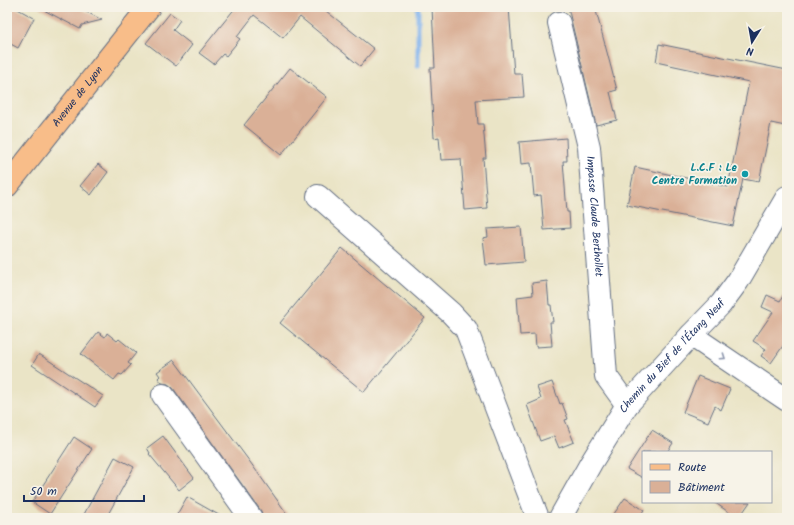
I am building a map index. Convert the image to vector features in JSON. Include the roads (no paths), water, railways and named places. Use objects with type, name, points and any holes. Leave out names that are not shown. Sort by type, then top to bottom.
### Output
[{"type":"main road","name":"Avenue de Lyon","points":[[7,186],[149,7]]},
{"type":"street","name":"Impasse Claude Berthollet","points":[[559,23],[589,147],[606,376],[627,405]]},
{"type":"street","points":[[318,196],[451,313],[466,329],[538,518]]},
{"type":"street","name":"Chemin du Bief de l'Étang Neuf","points":[[565,516],[591,463],[627,405],[721,304],[738,281],[787,197]]},
{"type":"street","points":[[691,335],[787,400]]},
{"type":"street","points":[[163,395],[251,518]]},
{"type":"waterway","points":[[418,7],[418,66]]},
{"type":"place","name":"L.C.F : Le Centre Formation","points":[[745,174]]}]
